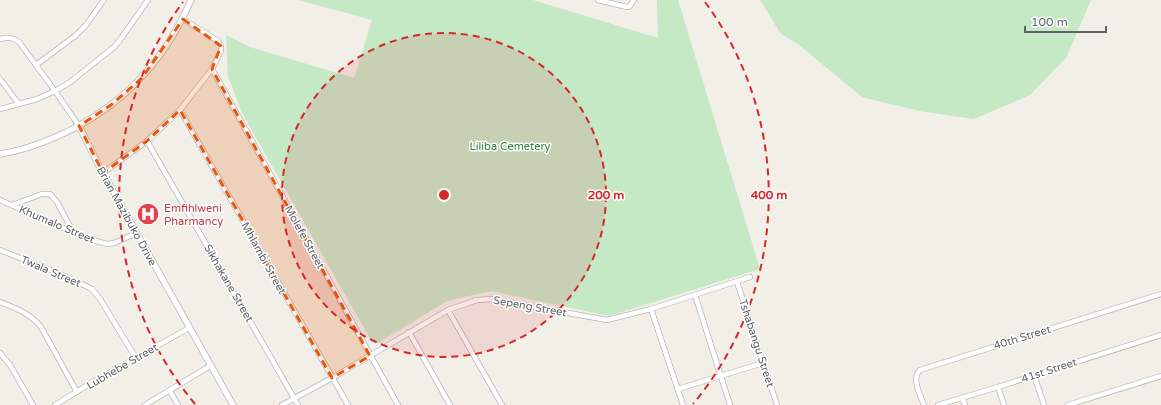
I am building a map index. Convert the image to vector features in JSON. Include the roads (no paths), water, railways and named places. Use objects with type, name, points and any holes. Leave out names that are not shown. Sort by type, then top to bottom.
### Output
[{"type":"street","points":[[36,65],[78,32],[92,17],[104,0]]},
{"type":"street","points":[[0,109],[55,92],[69,83],[114,47],[148,0]]},
{"type":"street","points":[[0,154],[34,145],[79,126],[111,105],[142,78],[160,56],[183,19],[191,0]]},
{"type":"street","points":[[598,0],[629,7],[634,0]]},
{"type":"street","points":[[103,173],[147,141],[180,110],[212,69],[221,50],[221,46],[216,39],[183,19]]},
{"type":"street","name":"Brian Mazibuko Drive","points":[[0,39],[8,37],[19,42],[79,126],[103,173],[233,405]]},
{"type":"street","name":"Molefe Street","points":[[212,69],[398,405]]},
{"type":"street","points":[[0,79],[19,104]]},
{"type":"street","name":"Mhlambi Street","points":[[180,110],[348,405]]},
{"type":"street","name":"Sikhakane Street","points":[[147,141],[298,405]]},
{"type":"street","points":[[12,205],[42,194],[50,194],[57,202],[73,232]]},
{"type":"street","name":"Khumalo Street","points":[[0,200],[86,238],[108,244],[137,233]]},
{"type":"street","name":"Twala Street","points":[[0,250],[58,273],[92,289],[100,299],[136,358]]},
{"type":"street","name":"Sepeng Street","points":[[282,405],[332,378],[448,310],[477,300],[491,299],[608,320],[651,309],[750,277]]},
{"type":"street","name":"Tshabangu Street","points":[[737,282],[777,405]]},
{"type":"street","name":"40th Street","points":[[924,405],[915,379],[916,374],[920,370],[1161,294]]},
{"type":"street","points":[[695,295],[730,405]]},
{"type":"street","points":[[0,302],[22,311],[36,320],[77,392]]},
{"type":"street","points":[[651,309],[683,405]]},
{"type":"street","points":[[448,310],[502,405]]},
{"type":"street","name":"Lubhebe Street","points":[[55,405],[190,328]]},
{"type":"street","points":[[409,332],[450,405]]},
{"type":"street","name":"41st Street","points":[[938,405],[1161,335]]},
{"type":"street","points":[[0,353],[10,365],[33,405]]},
{"type":"street","points":[[678,389],[763,363]]},
{"type":"street","points":[[145,405],[210,366]]},
{"type":"street","points":[[1034,375],[1044,405]]},
{"type":"street","points":[[1068,405],[1161,376]]},
{"type":"street","points":[[998,387],[1004,405]]},
{"type":"street","points":[[170,391],[178,405]]},
{"type":"street","points":[[962,398],[965,405]]},
{"type":"place","name":"Emfihlweni Pharmancy","points":[[148,214]]},
{"type":"park label","name":"Liliba Cemetery","points":[[510,146]]}]
